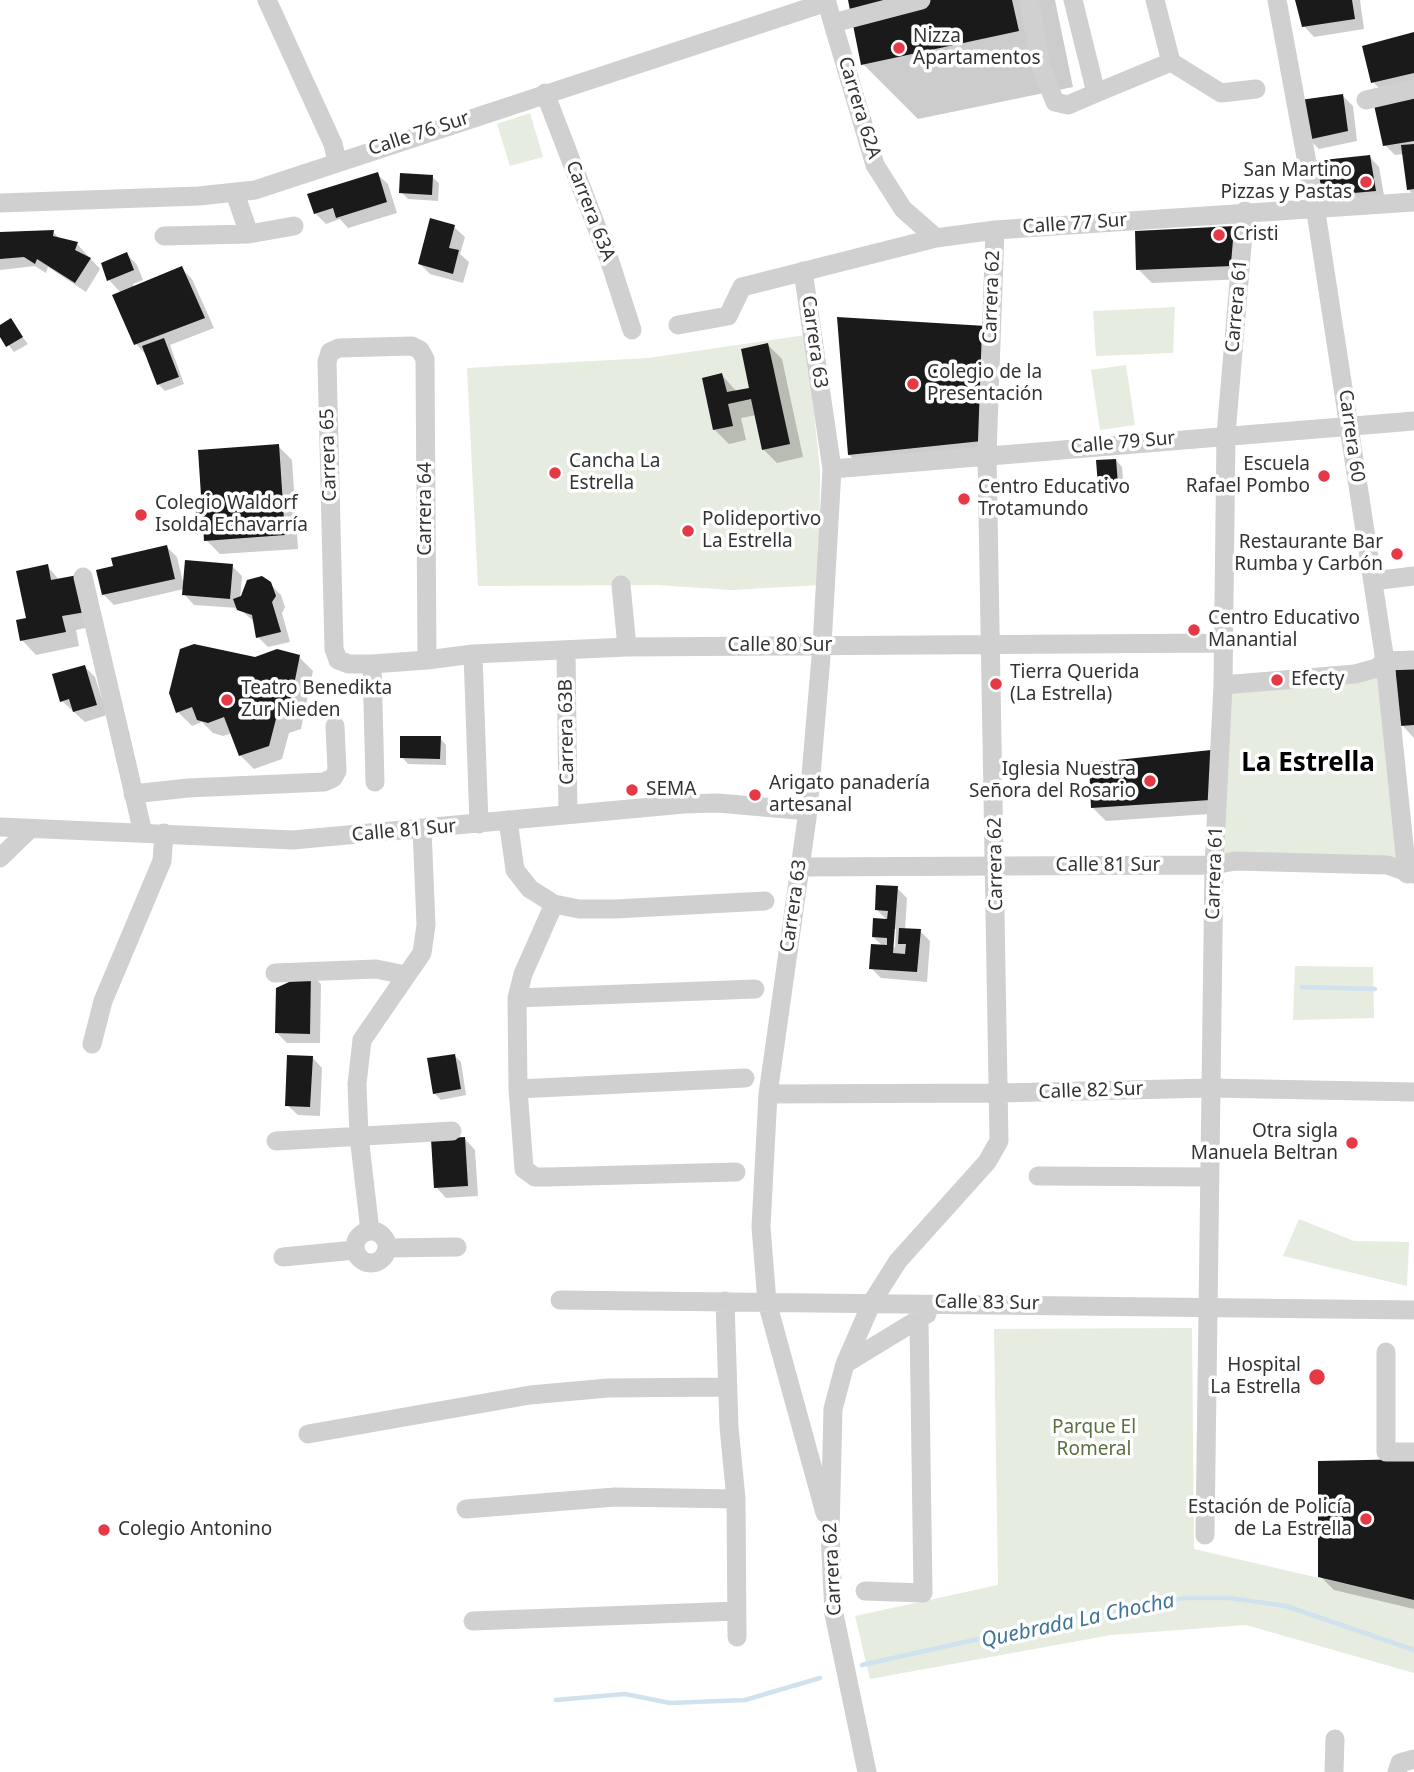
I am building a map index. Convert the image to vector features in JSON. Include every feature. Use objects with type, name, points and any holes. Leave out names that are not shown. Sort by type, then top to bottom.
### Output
[{"type":"street","points":[[267,0],[333,144],[337,161]]},
{"type":"street","points":[[833,23],[921,0]]},
{"type":"street","points":[[1029,0],[1041,67],[1055,103],[1069,105],[1171,62]]},
{"type":"street","points":[[1073,0],[1096,93]]},
{"type":"street","points":[[1156,0],[1171,62],[1221,93],[1256,89]]},
{"type":"street","name":"Carrera 60","points":[[1277,0],[1315,206],[1350,425],[1385,661],[1410,874]]},
{"type":"street","name":"Calle 76 Sur","points":[[0,203],[255,190],[826,1]]},
{"type":"street","name":"Carrera 62A","points":[[826,1],[875,165],[903,209],[936,238]]},
{"type":"street","points":[[1366,100],[1414,89]]},
{"type":"street","name":"Carrera 63A","points":[[545,93],[610,262],[632,330]]},
{"type":"street","points":[[235,193],[249,234]]},
{"type":"street","name":"Calle 77 Sur","points":[[678,325],[727,316],[742,287],[936,238],[995,230],[1245,211],[1414,202]]},
{"type":"street","name":"Carrera 61","points":[[1205,1535],[1214,865],[1223,685],[1226,434],[1245,211]]},
{"type":"street","points":[[164,236],[249,234],[293,226]]},
{"type":"street","name":"Carrera 62","points":[[867,1772],[834,1614],[830,1533],[833,1409],[845,1364],[872,1302],[898,1261],[996,1151],[1000,1093],[988,455],[995,230]]},
{"type":"street","name":"Carrera 63","points":[[803,271],[832,469],[822,645],[808,811],[768,1094],[761,1227],[767,1301],[830,1533]]},
{"type":"street","name":"Carrera 65","points":[[338,660],[334,649],[327,362],[330,352],[339,348],[412,346],[420,350],[425,359]]},
{"type":"street","name":"Carrera 64","points":[[425,359],[427,660]]},
{"type":"street","name":"Calle 79 Sur","points":[[832,469],[1226,434],[1414,421]]},
{"type":"street","points":[[1373,581],[1414,576]]},
{"type":"street","points":[[83,577],[143,833]]},
{"type":"street","points":[[621,585],[626,647]]},
{"type":"street","name":"Calle 80 Sur","points":[[338,660],[348,664],[372,664],[472,654],[626,647],[1223,643]]},
{"type":"street","name":"Carrera 63B","points":[[566,650],[568,814]]},
{"type":"street","points":[[472,654],[479,824]]},
{"type":"street","points":[[1223,685],[1367,672],[1385,661],[1414,660]]},
{"type":"street","points":[[372,664],[374,782]]},
{"type":"street","points":[[133,794],[188,788],[324,782],[333,778],[337,771],[335,726]]},
{"type":"street","name":"Calle 81 Sur","points":[[0,827],[293,839],[718,803],[808,811]]},
{"type":"street","points":[[508,820],[514,870],[530,889],[554,904],[579,909],[615,909],[765,901]]},
{"type":"street","points":[[0,858],[30,829]]},
{"type":"street","points":[[370,1231],[359,1136],[357,1084],[362,1040],[422,953],[426,925],[422,829]]},
{"type":"street","points":[[92,1044],[103,1001],[162,861],[164,833]]},
{"type":"street","name":"Calle 81 Sur","points":[[800,867],[1214,865],[1234,860],[1387,865],[1410,874]]},
{"type":"street","points":[[554,904],[523,974],[517,998],[518,1089],[524,1169],[535,1177],[736,1172]]},
{"type":"street","points":[[275,973],[376,969],[407,975]]},
{"type":"street","points":[[517,998],[755,989]]},
{"type":"street","points":[[518,1089],[746,1078]]},
{"type":"street","name":"Calle 82 Sur","points":[[768,1094],[1000,1093],[1211,1088],[1414,1092]]},
{"type":"street","points":[[276,1141],[452,1131]]},
{"type":"street","points":[[1038,1176],[1209,1177]]},
{"type":"street","points":[[370,1231],[383,1236],[387,1248],[383,1258],[372,1263],[361,1260],[355,1250],[358,1237],[370,1231]]},
{"type":"street","points":[[387,1248],[457,1247]]},
{"type":"street","points":[[283,1257],[355,1250]]},
{"type":"street","name":"Calle 83 Sur","points":[[560,1300],[1414,1310]]},
{"type":"street","points":[[725,1301],[736,1499],[737,1637]]},
{"type":"street","points":[[845,1364],[919,1320],[942,1303]]},
{"type":"street","points":[[866,1591],[923,1593],[919,1320]]},
{"type":"street","points":[[1387,1352],[1386,1452],[1414,1452]]},
{"type":"street","points":[[308,1434],[530,1395],[608,1388],[728,1387]]},
{"type":"street","points":[[466,1509],[615,1497],[736,1499]]},
{"type":"street","points":[[473,1621],[737,1611]]},
{"type":"street","points":[[1334,1772],[1335,1739]]},
{"type":"street","points":[[1397,1772],[1400,1763],[1414,1759]]},
{"type":"green space","points":[[530,113],[543,157],[510,166],[497,124]]},
{"type":"green space","points":[[1175,307],[1173,353],[1096,356],[1093,311]]},
{"type":"green space","points":[[806,335],[820,470],[819,585],[732,590],[657,585],[478,586],[467,368],[648,358]]},
{"type":"green space","points":[[1126,365],[1135,425],[1100,430],[1091,370]]},
{"type":"green space","points":[[1377,668],[1407,874],[1214,865],[1223,685]]},
{"type":"green space","points":[[1295,966],[1373,967],[1374,1018],[1293,1020]]},
{"type":"green space","points":[[1299,1219],[1354,1241],[1409,1242],[1407,1286],[1283,1256]]},
{"type":"green space","name":"Parque El Romeral","points":[[1192,1328],[1194,1549],[1414,1600],[1414,1673],[1246,1625],[1111,1635],[870,1679],[855,1616],[998,1585],[994,1329]]},
{"type":"building","name":"Nizza Apartamentos","points":[[848,0],[1012,0],[1019,31],[861,65]]},
{"type":"building","points":[[1295,0],[1352,0],[1355,19],[1302,27]]},
{"type":"building","points":[[1414,32],[1414,73],[1371,83],[1362,46]]},
{"type":"building","points":[[1343,94],[1348,131],[1307,140],[1300,100]]},
{"type":"building","points":[[1414,97],[1414,141],[1383,146],[1374,105]]},
{"type":"building","points":[[1414,144],[1414,189],[1407,190],[1401,145]]},
{"type":"building","points":[[1370,155],[1376,191],[1320,196],[1314,161]]},
{"type":"building","points":[[378,172],[387,202],[336,218],[333,208],[314,214],[307,194]]},
{"type":"building","points":[[400,173],[433,175],[432,195],[399,193]]},
{"type":"building","points":[[430,218],[455,225],[449,248],[459,250],[453,274],[418,264]]},
{"type":"building","points":[[1235,226],[1232,266],[1136,270],[1135,231]]},
{"type":"building","points":[[54,230],[53,236],[78,242],[75,250],[91,258],[75,283],[37,259],[35,264],[24,257],[0,259],[0,232]]},
{"type":"building","points":[[127,252],[134,270],[107,281],[101,263]]},
{"type":"building","points":[[182,266],[205,318],[134,345],[112,295]]},
{"type":"building","name":"Colegio de la Presentación","points":[[837,317],[986,326],[982,441],[848,455]]},
{"type":"building","points":[[11,318],[23,337],[6,347],[0,337],[0,325]]},
{"type":"building","points":[[164,338],[179,377],[157,385],[142,346]]},
{"type":"building","points":[[768,343],[790,444],[762,450],[751,399],[728,404],[733,426],[713,430],[702,378],[722,373],[727,392],[749,388],[741,349]]},
{"type":"building","points":[[279,444],[285,535],[204,541],[198,450]]},
{"type":"building","points":[[1116,459],[1118,484],[1098,486],[1096,460]]},
{"type":"building","points":[[167,545],[175,579],[102,595],[96,570],[113,566],[111,558]]},
{"type":"building","points":[[185,560],[233,564],[230,599],[182,595]]},
{"type":"building","points":[[48,564],[51,580],[78,575],[86,612],[62,616],[66,632],[20,641],[16,620],[26,618],[16,571]]},
{"type":"building","points":[[262,576],[271,582],[276,596],[272,602],[281,632],[256,638],[252,615],[237,610],[233,599],[241,596],[247,580]]},
{"type":"building","points":[[194,644],[255,657],[277,649],[300,655],[288,715],[276,719],[269,746],[239,756],[224,717],[208,723],[197,720],[192,707],[176,713],[169,693],[180,649]]},
{"type":"building","points":[[85,665],[97,705],[73,712],[69,699],[60,702],[52,674]]},
{"type":"building","points":[[1414,667],[1414,725],[1400,726],[1395,668]]},
{"type":"building","points":[[400,736],[441,736],[440,759],[400,758]]},
{"type":"building","name":"Iglesia Nuestra Señora del Rosario","points":[[1211,750],[1210,800],[1091,808],[1089,763]]},
{"type":"building","points":[[876,885],[898,886],[893,953],[905,954],[906,944],[898,944],[899,928],[921,929],[917,972],[869,969],[871,944],[887,945],[887,938],[872,937],[873,918],[887,919],[888,911],[875,910]]},
{"type":"building","points":[[311,972],[310,1034],[275,1033],[276,988]]},
{"type":"building","points":[[455,1054],[461,1089],[433,1094],[427,1058]]},
{"type":"building","points":[[287,1055],[313,1056],[310,1107],[285,1106]]},
{"type":"building","points":[[465,1137],[468,1186],[434,1188],[431,1139]]},
{"type":"building","name":"Estación de Policía de La Estrella","points":[[1414,1459],[1414,1600],[1318,1577],[1318,1461]]},
{"type":"waterway","points":[[1302,987],[1375,989]]},
{"type":"waterway","name":"Quebrada La Chocha","points":[[862,1665],[1073,1618],[1185,1598],[1230,1598],[1286,1606],[1414,1650]]},
{"type":"waterway","name":"Quebrada La Chocha","points":[[556,1700],[625,1694],[670,1703],[745,1700],[820,1678]]},
{"type":"place","name":"Nizza Apartamentos","points":[[899,48]]},
{"type":"place","name":"San Martino Pizzas y Pastas","points":[[1366,182]]},
{"type":"place","name":"Cristi","points":[[1219,235]]},
{"type":"place","name":"Colegio de la Presentación","points":[[913,384]]},
{"type":"place","name":"Cancha La Estrella","points":[[555,473]]},
{"type":"place","name":"Escuela Rafael Pombo","points":[[1324,476]]},
{"type":"place","name":"Centro Educativo Trotamundo","points":[[964,499]]},
{"type":"place","name":"Colegio Waldorf Isolda Echavarría","points":[[141,515]]},
{"type":"place","name":"Polideportivo La Estrella","points":[[688,531]]},
{"type":"place","name":"Restaurante Bar Rumba y Carbón","points":[[1397,554]]},
{"type":"place","name":"Centro Educativo Manantial","points":[[1194,630]]},
{"type":"place","name":"Efecty","points":[[1277,680]]},
{"type":"place","name":"Tierra Querida (La Estrella)","points":[[996,684]]},
{"type":"place","name":"Teatro Benedikta Zur Nieden","points":[[227,700]]},
{"type":"place","name":"Iglesia Nuestra Señora del Rosario","points":[[1150,781]]},
{"type":"place","name":"SEMA","points":[[632,790]]},
{"type":"place","name":"Arigato panadería artesanal","points":[[755,795]]},
{"type":"place","name":"Otra sigla Manuela Beltran","points":[[1352,1143]]},
{"type":"place","name":"Hospital La Estrella","points":[[1317,1377]]},
{"type":"place","name":"Estación de Policía de La Estrella","points":[[1366,1519]]},
{"type":"place","name":"Colegio Antonino","points":[[104,1530]]},
{"type":"district","name":"La Estrella","points":[[1308,764]]}]
